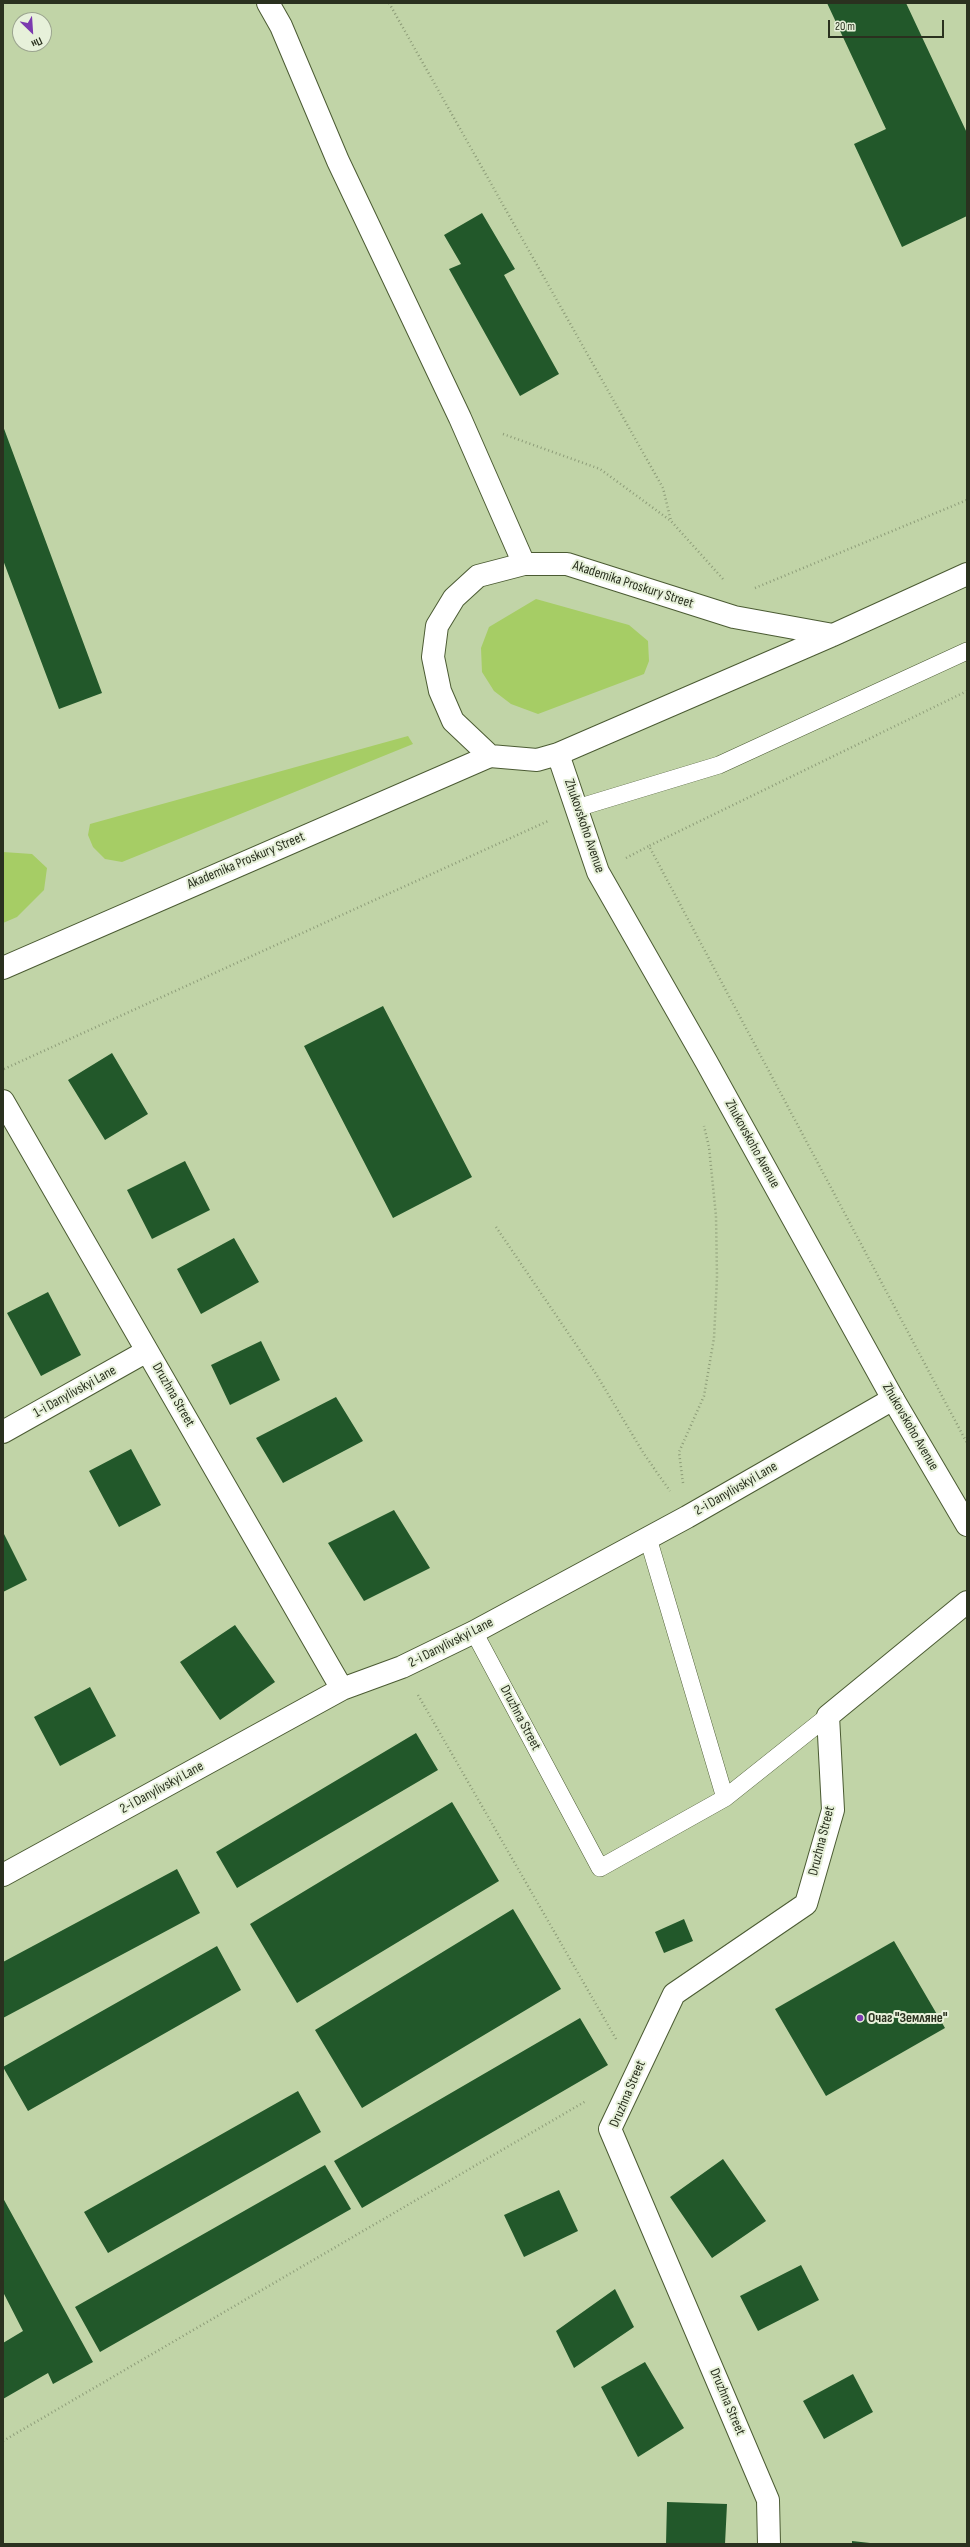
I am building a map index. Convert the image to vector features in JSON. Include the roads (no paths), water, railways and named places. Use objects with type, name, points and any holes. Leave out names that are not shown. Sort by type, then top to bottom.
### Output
[{"type":"street","points":[[268,3],[281,26],[338,161],[460,418],[524,564]]},
{"type":"street","name":"Akademika Proskury Street","points":[[490,756],[453,721],[440,691],[433,657],[436,626],[454,598],[478,576],[524,564],[567,564],[734,617],[833,634]]},
{"type":"street","name":"Akademika Proskury Street","points":[[3,968],[490,756],[537,760],[558,754],[967,574]]},
{"type":"street","name":"Zhukovskoho Avenue","points":[[558,754],[598,872],[708,1063],[893,1399],[967,1525]]},
{"type":"street","name":"Druzhna Street","points":[[3,1101],[342,1689]]},
{"type":"street","name":"1-i Danylivskyi Lane","points":[[3,1432],[147,1351]]},
{"type":"street","name":"2-i Danylivskyi Lane","points":[[3,1875],[342,1689],[402,1667],[474,1632],[688,1517],[893,1399]]},
{"type":"street","name":"Druzhna Street","points":[[769,2544],[768,2500],[610,2129],[674,1994],[806,1904],[833,1810],[828,1716],[967,1602]]},
{"type":"lane","points":[[577,808],[719,765],[967,651]]},
{"type":"lane","points":[[648,1538],[725,1798]]},
{"type":"lane","name":"Druzhna Street","points":[[474,1632],[600,1868],[725,1798],[828,1716]]},
{"type":"place","name":"Очаг \"Земляне\"","points":[[860,2018]]}]
